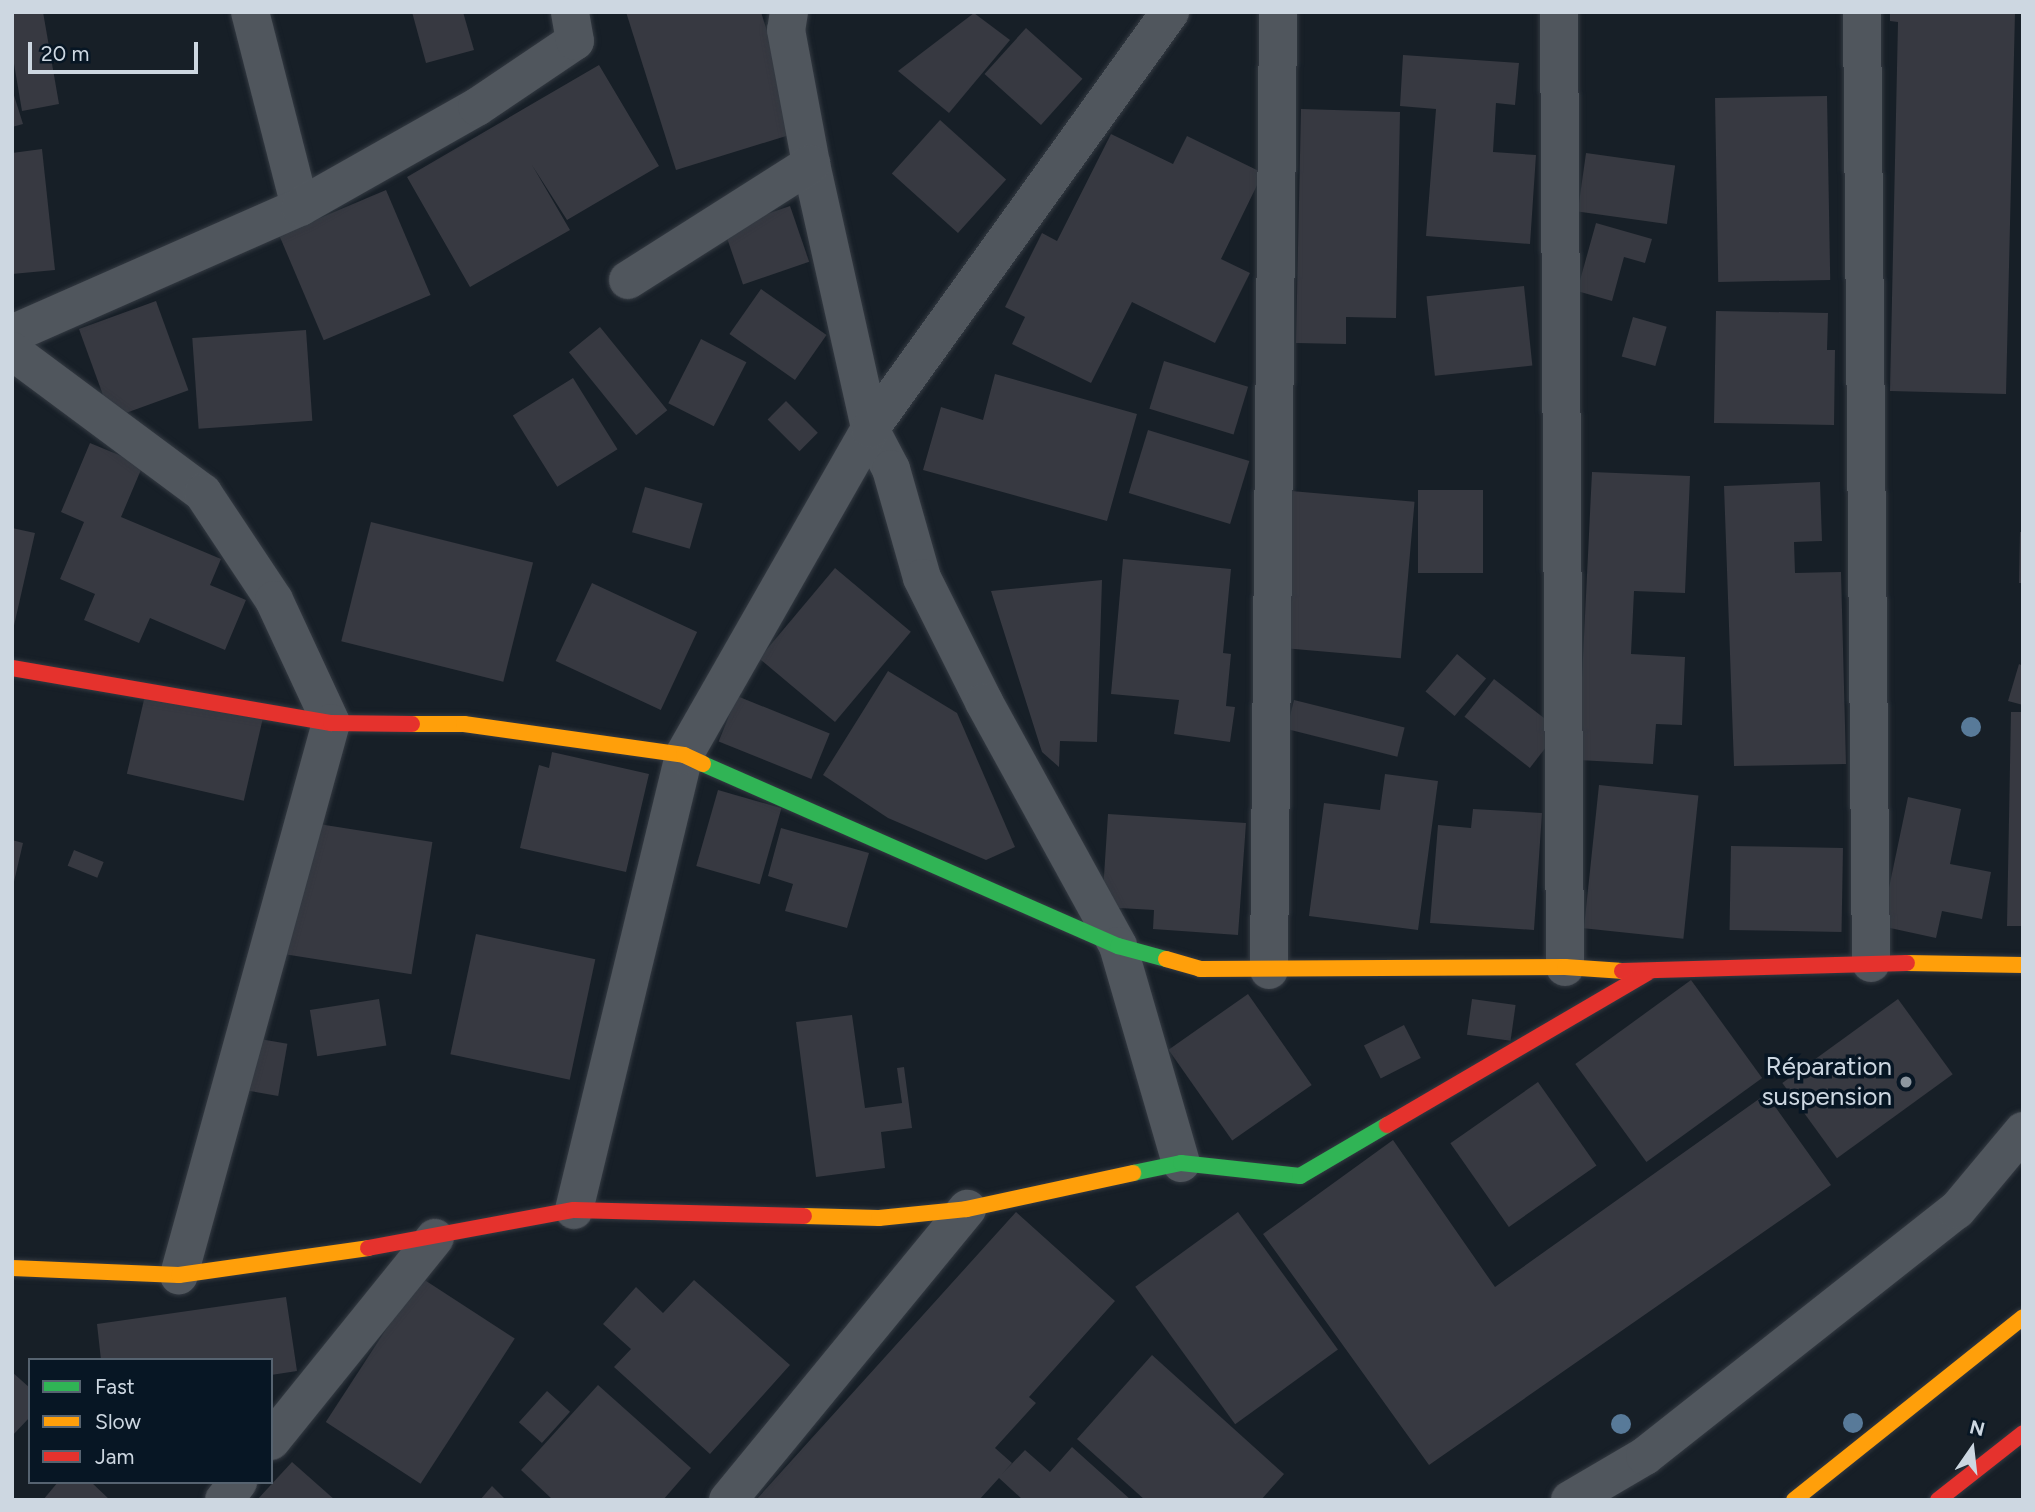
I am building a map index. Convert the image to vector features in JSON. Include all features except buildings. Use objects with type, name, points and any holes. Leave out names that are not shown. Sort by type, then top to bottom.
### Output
[{"type":"street","points":[[250,12],[300,207]]},
{"type":"street","points":[[12,334],[300,207],[477,107],[575,41],[570,12]]},
{"type":"street","points":[[789,12],[786,30],[811,164],[870,429],[891,469],[922,578],[984,702],[1118,946],[1181,1163]]},
{"type":"street","points":[[574,1210],[684,755],[870,429],[1170,12]]},
{"type":"street","points":[[1269,970],[1278,12]]},
{"type":"street","points":[[1559,12],[1566,967]]},
{"type":"street","points":[[1862,12],[1871,963]]},
{"type":"street","points":[[628,280],[811,164]]},
{"type":"street","points":[[12,351],[203,493],[274,600],[331,723],[179,1275]]},
{"type":"street","points":[[12,668],[331,723],[464,723],[684,755],[1118,946],[1200,969],[1566,967],[1647,973],[1871,963],[2023,965]]},
{"type":"street","points":[[12,1268],[179,1275],[435,1238],[574,1210],[879,1217],[967,1209],[1181,1163],[1300,1176],[1647,973]]},
{"type":"street","points":[[1570,1500],[1645,1456],[1957,1210],[2023,1131]]},
{"type":"street","points":[[728,1500],[967,1209]]},
{"type":"street","points":[[273,1439],[435,1238]]},
{"type":"street","points":[[1794,1500],[2023,1317]]},
{"type":"street","points":[[1938,1500],[2023,1433]]},
{"type":"street","points":[[224,1500],[237,1484]]},
{"type":"traffic: fast","points":[[703,764],[1118,946],[1166,959]]},
{"type":"traffic: fast","points":[[1133,1173],[1181,1163],[1300,1176],[1387,1125]]},
{"type":"traffic: slow","points":[[412,724],[464,724],[684,755],[703,764]]},
{"type":"traffic: slow","points":[[1166,959],[1200,969],[1565,967],[1622,971]]},
{"type":"traffic: slow","points":[[1907,963],[2023,965]]},
{"type":"traffic: slow","points":[[804,1216],[879,1218],[967,1209],[1133,1173]]},
{"type":"traffic: slow","points":[[12,1268],[179,1275],[368,1248]]},
{"type":"traffic: slow","points":[[1794,1500],[2023,1317]]},
{"type":"traffic: jam","points":[[12,668],[331,723],[412,724]]},
{"type":"traffic: jam","points":[[1622,971],[1907,963]]},
{"type":"traffic: jam","points":[[1387,1125],[1647,973]]},
{"type":"traffic: jam","points":[[368,1248],[574,1210],[804,1216]]},
{"type":"traffic: jam","points":[[1938,1500],[2023,1433]]},
{"type":"place","name":"Réparation suspension","points":[[1906,1082]]}]
